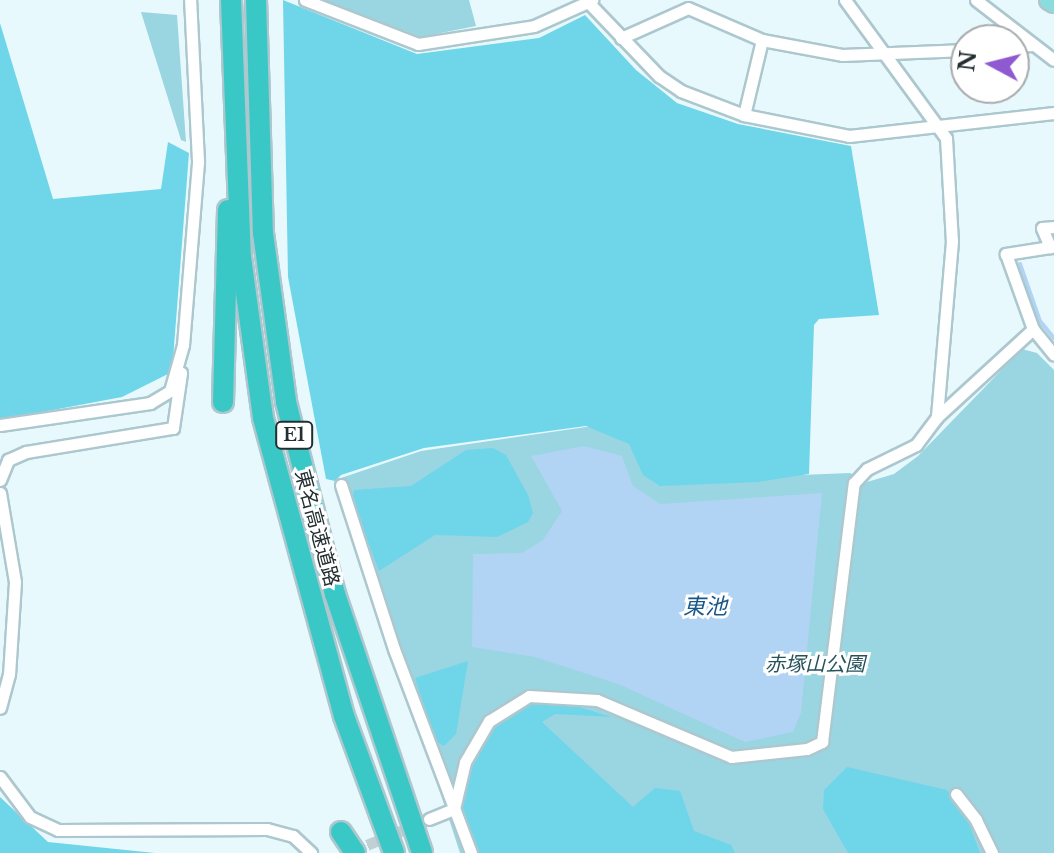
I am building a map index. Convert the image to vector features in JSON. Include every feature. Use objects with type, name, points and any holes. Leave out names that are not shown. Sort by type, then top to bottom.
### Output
[{"type":"highway","name":"東名高速道路","points":[[231,0],[241,257],[263,418],[344,716],[394,853]]},
{"type":"highway","name":"東名高速道路","points":[[256,0],[263,233],[286,402],[335,594],[422,853]]},
{"type":"highway","points":[[223,402],[222,291],[234,112]]},
{"type":"highway","points":[[341,832],[355,853]]},
{"type":"street","points":[[0,480],[8,460],[26,452],[173,428],[178,420],[198,161],[190,0]]},
{"type":"street","points":[[305,0],[418,44],[534,26],[590,1],[621,38],[681,91],[744,115],[849,136],[1054,113]]},
{"type":"street","points":[[845,0],[946,138],[952,180],[952,241],[937,417]]},
{"type":"street","points":[[976,0],[1054,60]]},
{"type":"street","points":[[621,38],[688,8],[762,40],[842,55],[950,51]]},
{"type":"street","points":[[744,115],[762,40]]},
{"type":"street","points":[[1054,227],[1042,228],[1050,247],[1006,254],[1033,329],[1054,355]]},
{"type":"street","points":[[454,809],[457,783],[481,732],[499,712],[529,696],[559,694],[597,700],[731,757],[807,749],[822,742],[854,483],[867,469],[916,445],[937,417],[1033,329]]},
{"type":"street","points":[[0,425],[162,400],[170,391],[183,345]]},
{"type":"street","points":[[341,485],[471,853]]},
{"type":"street","points":[[0,493],[15,595],[9,674],[0,708]]},
{"type":"street","points":[[0,777],[30,817],[58,830],[267,829],[293,836],[311,853]]},
{"type":"street","points":[[956,794],[976,820],[992,853]]},
{"type":"street","points":[[429,819],[454,809]]},
{"type":"green space","points":[[323,0],[469,0],[476,26],[421,37]]},
{"type":"green space","points":[[141,12],[177,15],[186,142],[181,140]]},
{"type":"green space","name":"赤塚山公園","points":[[1022,349],[1037,353],[1054,370],[1054,853],[460,853],[338,479],[421,451],[593,426],[801,475],[850,473],[867,482],[894,474],[918,456]]},
{"type":"shaded area","points":[[283,0],[417,54],[539,38],[585,15],[636,70],[677,103],[738,124],[851,146],[879,315],[819,319],[814,325],[809,474],[758,482],[660,486],[643,475],[629,444],[586,426],[424,448],[341,475],[335,481],[326,479],[288,277]]},
{"type":"shaded area","points":[[0,23],[53,199],[161,189],[168,142],[189,153],[172,372],[122,397],[0,420]]},
{"type":"shaded area","points":[[493,448],[506,455],[528,495],[533,513],[528,522],[497,537],[435,535],[379,571],[352,499],[354,490],[411,486],[466,450]]},
{"type":"shaded area","points":[[468,661],[456,734],[444,746],[435,741],[415,678]]},
{"type":"shaded area","points":[[553,699],[612,717],[555,714],[542,722],[633,807],[655,788],[680,791],[694,831],[731,845],[735,853],[478,853],[461,809],[468,764],[495,721],[521,704]]},
{"type":"shaded area","points":[[847,767],[947,790],[968,821],[980,853],[848,853],[823,809],[824,790]]},
{"type":"shaded area","points":[[0,797],[48,842],[155,853],[0,853]]},
{"type":"water","name":"東池","points":[[584,446],[622,456],[633,486],[660,504],[822,493],[801,713],[793,732],[745,742],[618,684],[535,657],[472,647],[473,554],[522,553],[543,540],[562,511],[531,456]]},
{"type":"waterway","points":[[1020,264],[1040,321],[1054,338]]},
{"type":"tunnel","points":[[352,851],[418,824]]}]
